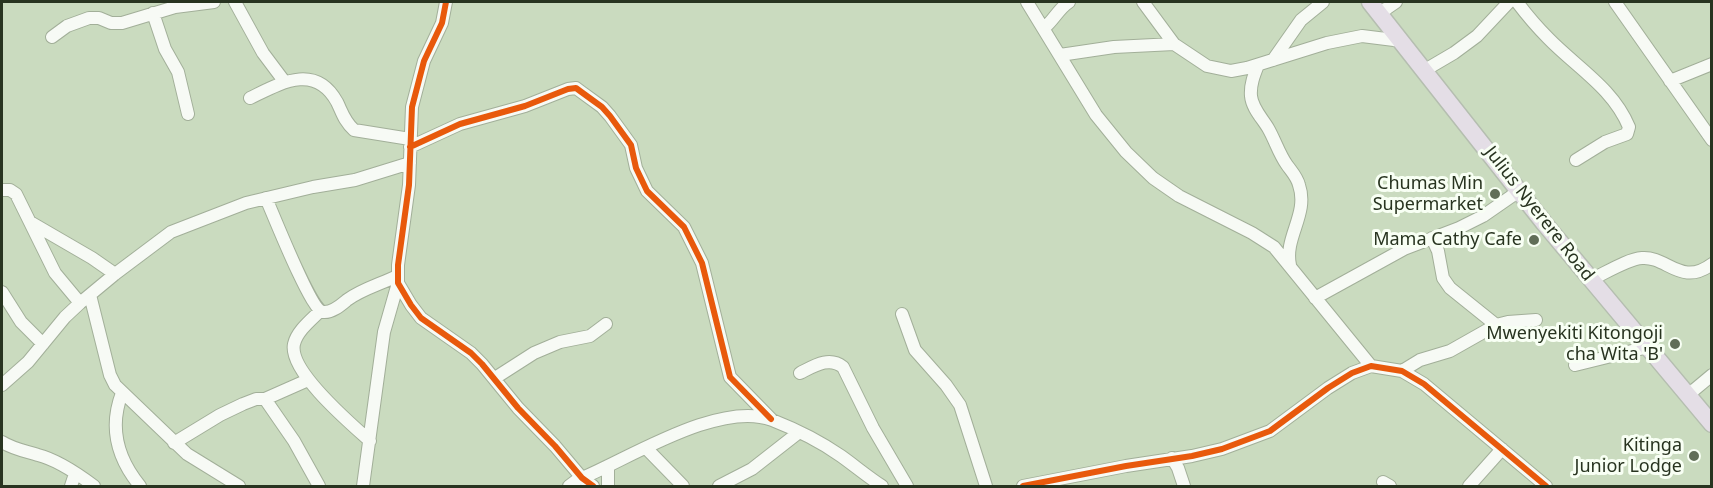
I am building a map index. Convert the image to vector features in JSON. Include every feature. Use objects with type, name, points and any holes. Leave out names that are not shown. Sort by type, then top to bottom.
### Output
[{"type":"highway","name":"Julius Nyerere Road","points":[[1375,7],[1590,280],[1712,424]]},
{"type":"street","points":[[52,37],[67,26],[89,18],[122,23],[175,7],[214,2]]},
{"type":"street","points":[[235,2],[263,53],[284,81]]},
{"type":"street","points":[[363,486],[384,332],[398,279],[408,200],[410,124],[417,83],[429,49],[442,23],[446,2]]},
{"type":"street","points":[[1028,2],[1076,83],[1107,129],[1126,152],[1146,171],[1179,196],[1222,217],[1274,247],[1371,366]]},
{"type":"street","points":[[1044,28],[1067,2]]},
{"type":"street","points":[[1143,2],[1174,44],[1207,66],[1221,70],[1231,71],[1257,65],[1327,43],[1362,36],[1403,42]]},
{"type":"street","points":[[1273,60],[1301,20],[1323,2]]},
{"type":"street","points":[[1375,7],[1396,2]]},
{"type":"street","points":[[1615,2],[1712,140]]},
{"type":"street","points":[[1425,70],[1478,36],[1508,3],[1602,87],[1623,112],[1629,127],[1627,134],[1605,142],[1576,160]]},
{"type":"street","points":[[153,13],[165,49],[178,72],[188,114]]},
{"type":"street","points":[[1060,55],[1114,47],[1174,44]]},
{"type":"street","points":[[1670,81],[1711,62]]},
{"type":"street","points":[[1257,65],[1251,84],[1253,105],[1268,128],[1286,164],[1298,180],[1302,197],[1299,220],[1287,254],[1290,265]]},
{"type":"street","points":[[250,98],[284,81],[312,80],[323,84],[337,103],[347,123],[354,130],[410,143],[460,124],[525,106],[576,88],[602,107],[627,138],[638,174],[647,191],[684,227],[706,277],[730,377],[738,388],[771,420]]},
{"type":"street","points":[[2,384],[28,362],[65,317],[80,303],[171,232],[246,203],[313,187],[355,180],[410,163]]},
{"type":"street","points":[[2,190],[10,190],[16,194],[55,273],[80,303]]},
{"type":"street","points":[[1315,298],[1404,249],[1459,228],[1483,216],[1519,191]]},
{"type":"street","points":[[266,198],[300,274],[320,311],[326,313],[366,289],[398,279]]},
{"type":"street","points":[[30,222],[115,274]]},
{"type":"street","points":[[1432,238],[1438,250],[1443,278],[1450,288],[1496,325]]},
{"type":"street","points":[[1590,280],[1637,258],[1644,257],[1685,272],[1696,272],[1710,267]]},
{"type":"street","points":[[398,279],[411,305],[421,318],[471,353],[581,478],[593,486]]},
{"type":"street","points":[[2,292],[21,322],[43,345]]},
{"type":"street","points":[[90,295],[114,385],[187,454],[238,486]]},
{"type":"street","points":[[320,311],[302,330],[294,345],[295,352],[308,380],[336,411],[370,441]]},
{"type":"street","points":[[902,314],[915,350],[960,405],[986,486]]},
{"type":"street","points":[[1402,371],[1420,360],[1450,351],[1496,325],[1536,320]]},
{"type":"street","points":[[495,378],[534,353],[560,342],[590,336],[606,324]]},
{"type":"street","points":[[1575,364],[1648,347]]},
{"type":"street","points":[[800,373],[830,361],[843,367],[873,428],[907,486]]},
{"type":"street","points":[[1023,486],[1222,449],[1270,430],[1328,388],[1352,373],[1371,366],[1402,371],[1454,408],[1546,486]]},
{"type":"street","points":[[1688,395],[1712,375]]},
{"type":"street","points":[[174,443],[219,415],[256,399],[265,399],[308,380]]},
{"type":"street","points":[[122,393],[115,427],[118,449],[129,472],[140,486]]},
{"type":"street","points":[[265,399],[294,441],[319,486]]},
{"type":"street","points":[[116,415],[139,408]]},
{"type":"street","points":[[569,486],[581,478],[646,448],[708,422],[736,416],[753,416],[771,420],[798,433],[841,456],[881,486]]},
{"type":"street","points":[[719,486],[752,469],[798,433]]},
{"type":"street","points":[[2,442],[18,450],[56,462],[93,486]]},
{"type":"street","points":[[646,448],[683,486]]},
{"type":"street","points":[[1469,486],[1502,448]]},
{"type":"street","points":[[1172,459],[1178,468],[1184,486]]},
{"type":"street","points":[[608,486],[609,467]]},
{"type":"street","points":[[71,486],[75,474]]},
{"type":"cycle path","points":[[446,2],[442,23],[424,61],[412,107],[409,185],[398,265],[398,283],[421,318],[471,353],[582,478],[593,486]]},
{"type":"cycle path","points":[[410,147],[460,124],[525,106],[568,89],[576,88],[602,107],[631,145],[636,168],[647,191],[684,227],[702,263],[730,377],[771,419]]},
{"type":"cycle path","points":[[1023,486],[1222,449],[1270,431],[1328,388],[1352,373],[1371,366],[1402,371],[1424,384],[1546,486]]},
{"type":"place","name":"Chumas Min Supermarket","points":[[1495,194]]},
{"type":"place","name":"Mama Cathy Cafe","points":[[1534,240]]},
{"type":"place","name":"Mwenyekiti Kitongoji cha Wita 'B'","points":[[1675,344]]},
{"type":"place","name":"Kitinga Junior Lodge","points":[[1694,456]]}]
